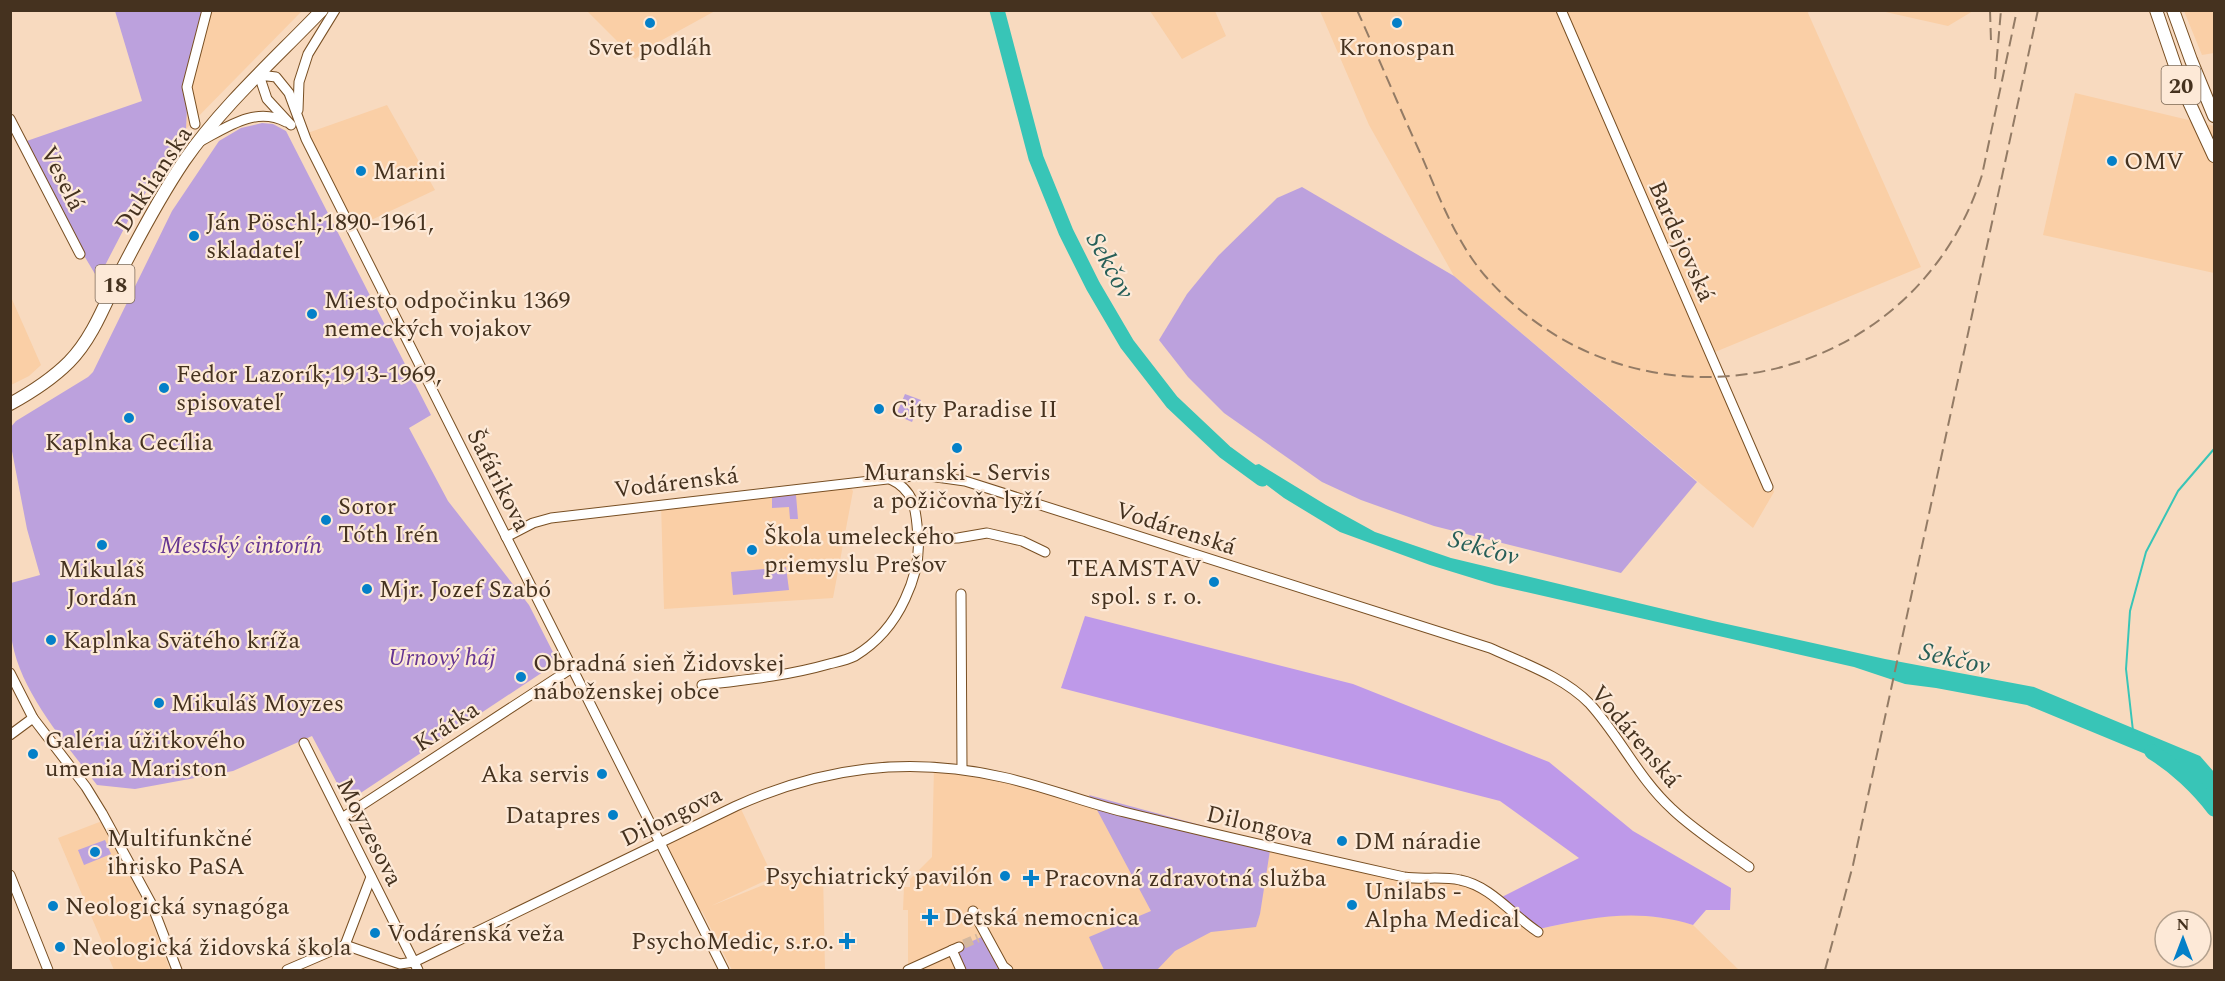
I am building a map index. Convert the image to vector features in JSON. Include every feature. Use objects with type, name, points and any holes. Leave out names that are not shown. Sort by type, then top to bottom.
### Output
[{"type":"main road","name":"Duklianska","points":[[10,404],[47,382],[70,362],[95,324],[138,237],[164,193],[198,144],[259,75],[322,10]]},
{"type":"main road","name":"20","points":[[2156,10],[2183,89],[2214,156]]},
{"type":"main road","name":"20","points":[[2173,10],[2214,116]]},
{"type":"street","points":[[195,124],[186,87],[207,10]]},
{"type":"street","points":[[298,112],[299,82],[308,54],[335,10]]},
{"type":"street","name":"Bardejovská","points":[[1561,10],[1768,487]]},
{"type":"street","points":[[259,75],[267,99],[306,139]]},
{"type":"street","name":"Šafárikova","points":[[259,75],[276,77],[283,84],[298,112],[306,139],[723,970]]},
{"type":"street","points":[[198,144],[238,120],[260,116],[280,119],[291,125]]},
{"type":"street","name":"Veselá","points":[[10,119],[80,254]]},
{"type":"street","name":"Vodárenská","points":[[506,537],[551,518],[888,478],[922,475],[965,481],[1490,648],[1529,666],[1569,688],[1588,703],[1654,790],[1672,810],[1749,867]]},
{"type":"street","points":[[702,685],[773,677],[818,668],[852,658],[884,633],[896,618],[907,596],[916,563],[919,539],[913,499],[909,491],[888,478]]},
{"type":"street","points":[[919,539],[958,538],[987,533],[1022,541],[1046,552]]},
{"type":"street","points":[[961,594],[962,769]]},
{"type":"street","name":"Krátka","points":[[342,818],[572,668]]},
{"type":"street","points":[[10,673],[33,718],[86,787],[102,813],[152,905],[177,970]]},
{"type":"street","points":[[10,735],[33,718]]},
{"type":"street","name":"Moyzesova","points":[[304,743],[416,966]]},
{"type":"street","name":"Dilongova","points":[[416,966],[755,797],[822,775],[876,767],[926,766],[962,769],[1004,777],[1120,811],[1404,878],[1458,879],[1472,883],[1489,893],[1538,932]]},
{"type":"street","points":[[11,878],[48,970]]},
{"type":"street","points":[[345,945],[371,878]]},
{"type":"street","points":[[973,911],[981,936],[1008,970]]},
{"type":"street","points":[[287,970],[345,945],[400,964],[416,966]]},
{"type":"street","points":[[908,970],[956,948],[961,970]]},
{"type":"shaded area","points":[[1973,10],[1948,26],[1881,11]]},
{"type":"shaded area","points":[[205,11],[302,11],[186,129],[189,67]]},
{"type":"shaded area","points":[[587,11],[715,11],[653,45],[635,59]]},
{"type":"shaded area","points":[[1150,11],[1215,11],[1226,36],[1182,59]]},
{"type":"shaded area","points":[[1320,11],[1809,11],[1921,267],[1715,352],[1774,492],[1753,528],[1454,276],[1369,125]]},
{"type":"shaded area","points":[[2184,11],[2214,11],[2214,53],[2202,55]]},
{"type":"shaded area","points":[[2075,93],[2214,126],[2214,273],[2043,235]]},
{"type":"shaded area","points":[[387,105],[435,190],[348,231],[299,136]]},
{"type":"shaded area","points":[[11,297],[41,365],[29,376],[11,385]]},
{"type":"shaded area","name":"Škola umeleckého priemyslu Prešov","points":[[844,479],[853,491],[833,598],[664,609],[661,503]]},
{"type":"shaded area","points":[[1085,616],[1353,684],[1549,762],[1633,831],[1731,888],[1730,910],[1706,910],[1693,925],[1653,917],[1616,916],[1539,929],[1500,898],[1579,858],[1500,801],[1061,688]]},
{"type":"shaded area","points":[[934,766],[962,769],[1403,877],[1472,883],[1539,929],[1600,916],[1631,914],[1679,920],[1693,925],[1739,970],[908,970],[908,910],[903,910],[904,887],[910,887],[910,879],[932,857]]},
{"type":"shaded area","points":[[741,809],[773,877],[711,906],[781,878],[823,872],[825,970],[732,970],[702,911],[699,912],[667,844]]},
{"type":"shaded area","points":[[102,821],[147,908],[170,970],[114,970],[58,838]]},
{"type":"green space","points":[[115,11],[205,11],[189,67],[186,129],[129,219],[98,279],[42,185],[21,143],[142,101]]},
{"type":"green space","name":"Mestský cintorín","points":[[262,123],[273,124],[286,131],[431,415],[409,428],[448,501],[529,605],[558,662],[347,802],[312,736],[233,771],[135,789],[97,785],[57,733],[32,695],[15,655],[10,628],[11,583],[40,575],[27,529],[11,446],[10,428],[16,421],[93,372],[172,211],[219,141],[241,128]]},
{"type":"green space","points":[[1302,187],[1454,276],[1697,482],[1621,573],[1434,526],[1361,500],[1322,482],[1224,413],[1188,377],[1159,340],[1187,294],[1218,256],[1277,198]]},
{"type":"green space","points":[[905,394],[921,400],[912,422],[896,415]]},
{"type":"green space","points":[[796,495],[798,519],[790,519],[789,507],[772,508],[772,497]]},
{"type":"green space","points":[[786,567],[789,590],[733,595],[731,572]]},
{"type":"green space","points":[[1089,795],[1271,844],[1256,927],[1211,932],[1175,951],[1157,970],[1104,970],[1089,937],[1151,911]]},
{"type":"green space","name":"Multifunkčné ihrisko PaSA","points":[[105,840],[111,854],[84,865],[78,850]]},
{"type":"green space","points":[[986,935],[1007,970],[961,970],[952,950]]},
{"type":"water","points":[[1259,464],[1375,532],[1451,558],[1713,621],[1885,659],[2034,687],[2200,756],[2214,772],[2214,801],[2189,772],[2027,705],[1905,684],[1854,667],[1495,585],[1430,565],[1340,532],[1284,498],[1244,468]]},
{"type":"waterway","name":"Sekčov","points":[[997,10],[1036,158],[1066,232],[1093,286],[1127,344],[1172,402],[1225,452],[1262,479]]},
{"type":"waterway","points":[[2133,731],[2126,669],[2130,611],[2146,552],[2178,491],[2214,449]]},
{"type":"waterway","name":"Sekčov","points":[[2152,752],[2186,778],[2214,809]]},
{"type":"tunnel","points":[[964,944],[978,938]]},
{"type":"railway","points":[[1357,10],[1450,220],[1467,251],[1487,278],[1549,331],[1618,364],[1692,377],[1765,371],[1835,347],[1897,306],[1947,248],[1982,175],[2017,10]]},
{"type":"railway","points":[[1990,10],[1991,41]]},
{"type":"railway","points":[[1995,79],[2001,10]]},
{"type":"railway","points":[[1825,970],[1853,865],[2038,10]]},
{"type":"place","name":"Svet podláh","points":[[650,23]]},
{"type":"place","name":"Kronospan","points":[[1397,23]]},
{"type":"place","name":"OMV","points":[[2112,161]]},
{"type":"place","name":"Marini","points":[[361,171]]},
{"type":"place","name":"Ján Pöschl;1890-1961, skladateľ","points":[[194,236]]},
{"type":"place","name":"Miesto odpočinku 1369 nemeckých vojakov","points":[[312,314]]},
{"type":"place","name":"Fedor Lazorík;1913-1969, spisovateľ","points":[[164,388]]},
{"type":"place","name":"City Paradise II","points":[[879,409]]},
{"type":"place","name":"Kaplnka Cecília","points":[[129,418]]},
{"type":"place","name":"Muranski - Servis a požičovňa lyží","points":[[957,448]]},
{"type":"place","name":"Soror Tóth Irén","points":[[326,520]]},
{"type":"place","name":"Mikuláš Jordán","points":[[102,545]]},
{"type":"place","name":"Škola umeleckého priemyslu Prešov","points":[[752,550]]},
{"type":"place","name":"TEAMSTAV spol. s r. o.","points":[[1214,582]]},
{"type":"place","name":"Mjr. Jozef Szabó","points":[[367,589]]},
{"type":"place","name":"Kaplnka Svätého kríža","points":[[51,640]]},
{"type":"place","name":"Obradná sieň Židovskej náboženskej obce","points":[[521,677]]},
{"type":"place","name":"Mikuláš Moyzes","points":[[159,703]]},
{"type":"place","name":"Galéria úžitkového umenia Mariston","points":[[33,754]]},
{"type":"place","name":"Aka servis","points":[[602,774]]},
{"type":"place","name":"Datapres","points":[[613,815]]},
{"type":"place","name":"DM náradie","points":[[1342,841]]},
{"type":"place","name":"Multifunkčné ihrisko PaSA","points":[[95,852]]},
{"type":"place","name":"Psychiatrický pavilón","points":[[1005,876]]},
{"type":"place","name":"Pracovná zdravotná služba","points":[[1031,878]]},
{"type":"place","name":"Unilabs - Alpha Medical","points":[[1352,905]]},
{"type":"place","name":"Neologická synagóga","points":[[53,906]]},
{"type":"place","name":"Detská nemocnica","points":[[930,917]]},
{"type":"place","name":"Vodárenská veža","points":[[375,933]]},
{"type":"place","name":"PsychoMedic, s.r.o.","points":[[847,941]]},
{"type":"place","name":"Neologická židovská škola","points":[[60,947]]},
{"type":"park label","name":"Urnový háj","points":[[442,657]]}]
